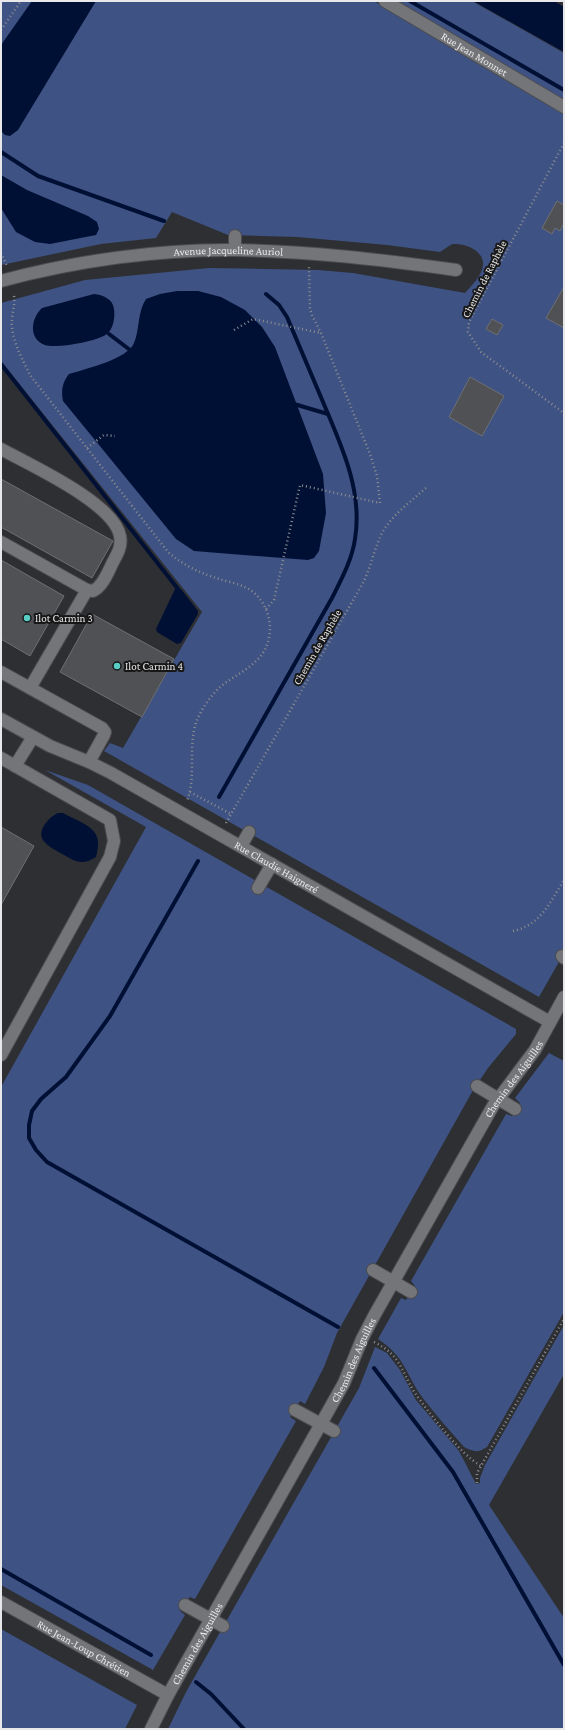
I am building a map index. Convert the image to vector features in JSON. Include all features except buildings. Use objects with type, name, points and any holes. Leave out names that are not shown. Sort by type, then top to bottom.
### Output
[{"type":"street","name":"Rue Jean Monnet","points":[[385,1],[564,107]]},
{"type":"street","points":[[236,236],[236,250]]},
{"type":"street","name":"Avenue Jacqueline Auriol","points":[[1,281],[54,269],[137,256],[180,252],[236,250],[358,257],[456,270]]},
{"type":"street","points":[[1,449],[91,500],[106,512],[120,534],[119,552],[98,589],[92,591],[87,590],[1,542]]},
{"type":"street","points":[[30,688],[87,590]]},
{"type":"street","points":[[1,672],[102,728],[105,732],[104,735],[90,762]]},
{"type":"street","name":"Rue Claudie Haigneré","points":[[1,719],[50,746],[90,762],[550,1022]]},
{"type":"street","points":[[15,766],[33,737]]},
{"type":"street","points":[[1,758],[110,820],[114,841],[110,857],[1,1055]]},
{"type":"street","points":[[240,846],[249,832]]},
{"type":"street","points":[[258,888],[272,864]]},
{"type":"street","name":"Chemin des Aiguilles","points":[[151,1729],[168,1695],[344,1383],[362,1340],[393,1282],[498,1099],[535,1050],[564,997]]},
{"type":"street","points":[[477,1086],[515,1109]]},
{"type":"street","points":[[373,1270],[411,1292]]},
{"type":"street","points":[[295,1410],[334,1431]]},
{"type":"street","name":"Rue Jean-Loup Chrétien","points":[[1,1602],[168,1695]]},
{"type":"street","points":[[185,1605],[223,1626]]},
{"type":"path","points":[[1,30],[21,1]]},
{"type":"path","name":"Chemin de Raphèle","points":[[564,143],[469,322],[468,332],[481,352],[564,413]]},
{"type":"path","points":[[1,253],[7,266]]},
{"type":"path","points":[[266,609],[274,600],[300,485],[380,503],[377,476],[370,454],[310,309],[309,267]]},
{"type":"path","points":[[14,296],[15,307],[12,318],[16,344],[30,375],[168,552],[182,564],[200,573],[242,586],[253,592],[266,609],[270,627],[267,645],[263,653],[251,665],[219,688],[210,698],[197,720],[192,743],[190,792],[187,801]]},
{"type":"path","points":[[234,330],[253,319],[321,333]]},
{"type":"path","points":[[87,448],[104,435],[115,436]]},
{"type":"path","name":"Chemin de Raphèle","points":[[226,823],[364,581],[372,566],[381,535],[394,517],[428,486]]},
{"type":"path","points":[[190,792],[231,814]]},
{"type":"path","points":[[513,931],[532,924],[542,915],[564,880]]},
{"type":"path","points":[[477,1483],[477,1473],[564,1319]]},
{"type":"path","points":[[374,1342],[393,1354],[425,1406],[464,1454],[481,1466]]},
{"type":"shaded area","points":[[1,1],[374,1],[564,113],[564,953],[539,997],[104,751],[110,743],[123,748],[202,612],[1,361],[1,303],[85,280],[209,268],[318,270],[353,273],[465,293],[482,271],[482,257],[476,250],[457,244],[453,244],[440,252],[387,245],[297,237],[228,235],[172,212],[156,238],[101,244],[1,265]]},
{"type":"shaded area","points":[[32,1],[96,1],[18,130],[10,136],[5,135],[1,131],[1,45]]},
{"type":"shaded area","points":[[392,1],[472,1],[564,53],[564,101]]},
{"type":"shaded area","points":[[473,1],[554,1],[564,7],[564,52]]},
{"type":"shaded area","points":[[1,175],[27,190],[88,216],[97,222],[99,229],[96,235],[50,244],[35,242],[16,232],[1,208]]},
{"type":"shaded area","points":[[177,291],[198,291],[221,297],[245,310],[262,327],[275,347],[323,474],[326,513],[319,551],[314,558],[308,560],[194,551],[176,539],[63,401],[63,387],[69,374],[115,359],[130,349],[136,338],[141,310],[146,299],[160,294]]},
{"type":"shaded area","points":[[94,294],[107,298],[112,303],[114,315],[113,324],[109,332],[89,341],[58,346],[45,345],[36,338],[33,328],[35,317],[42,308]]},
{"type":"shaded area","points":[[175,589],[181,589],[198,611],[198,614],[181,643],[177,644],[157,632],[156,629]]},
{"type":"shaded area","points":[[45,770],[88,785],[516,1029],[516,1034],[488,1068],[472,1092],[337,1333],[324,1367],[305,1404],[300,1401],[290,1417],[296,1421],[195,1599],[190,1597],[180,1611],[185,1615],[153,1670],[1,1585],[1,1087],[146,827]]},
{"type":"shaded area","points":[[58,813],[63,813],[85,825],[95,833],[98,840],[96,857],[85,862],[72,860],[50,847],[43,840],[42,832],[45,824]]},
{"type":"shaded area","points":[[549,1053],[564,1061],[564,1312],[487,1447],[478,1451],[473,1451],[464,1447],[422,1397],[400,1359],[378,1339],[401,1298],[406,1300],[415,1286],[411,1281],[506,1114],[512,1116],[520,1103],[515,1098]]},
{"type":"shaded area","points":[[564,1325],[564,1374],[489,1505],[564,1618],[564,1729],[168,1729],[186,1692],[359,1388],[375,1347],[387,1353],[400,1370],[416,1400],[459,1451],[476,1484],[480,1483],[480,1478],[485,1465]]},
{"type":"shaded area","points":[[1,1629],[137,1705],[125,1729],[1,1729]]},
{"type":"waterway","points":[[410,1],[564,90]]},
{"type":"waterway","points":[[1,152],[38,176],[164,221]]},
{"type":"waterway","points":[[219,797],[332,598],[349,562],[354,547],[357,521],[356,503],[349,468],[330,418],[287,317],[279,305],[266,294]]},
{"type":"waterway","points":[[109,334],[134,353]]},
{"type":"waterway","points":[[1,364],[178,589]]},
{"type":"waterway","points":[[294,404],[328,414]]},
{"type":"waterway","points":[[198,861],[110,1016],[66,1077],[41,1099],[32,1111],[29,1125],[29,1138],[36,1150],[47,1162],[338,1327]]},
{"type":"waterway","points":[[374,1368],[453,1472],[564,1665]]},
{"type":"waterway","points":[[1,1569],[151,1655]]},
{"type":"waterway","points":[[196,1682],[211,1694],[244,1729]]},
{"type":"place","name":"Ilot Carmin 3","points":[[27,618]]},
{"type":"place","name":"Ilot Carmin 4","points":[[117,666]]}]
